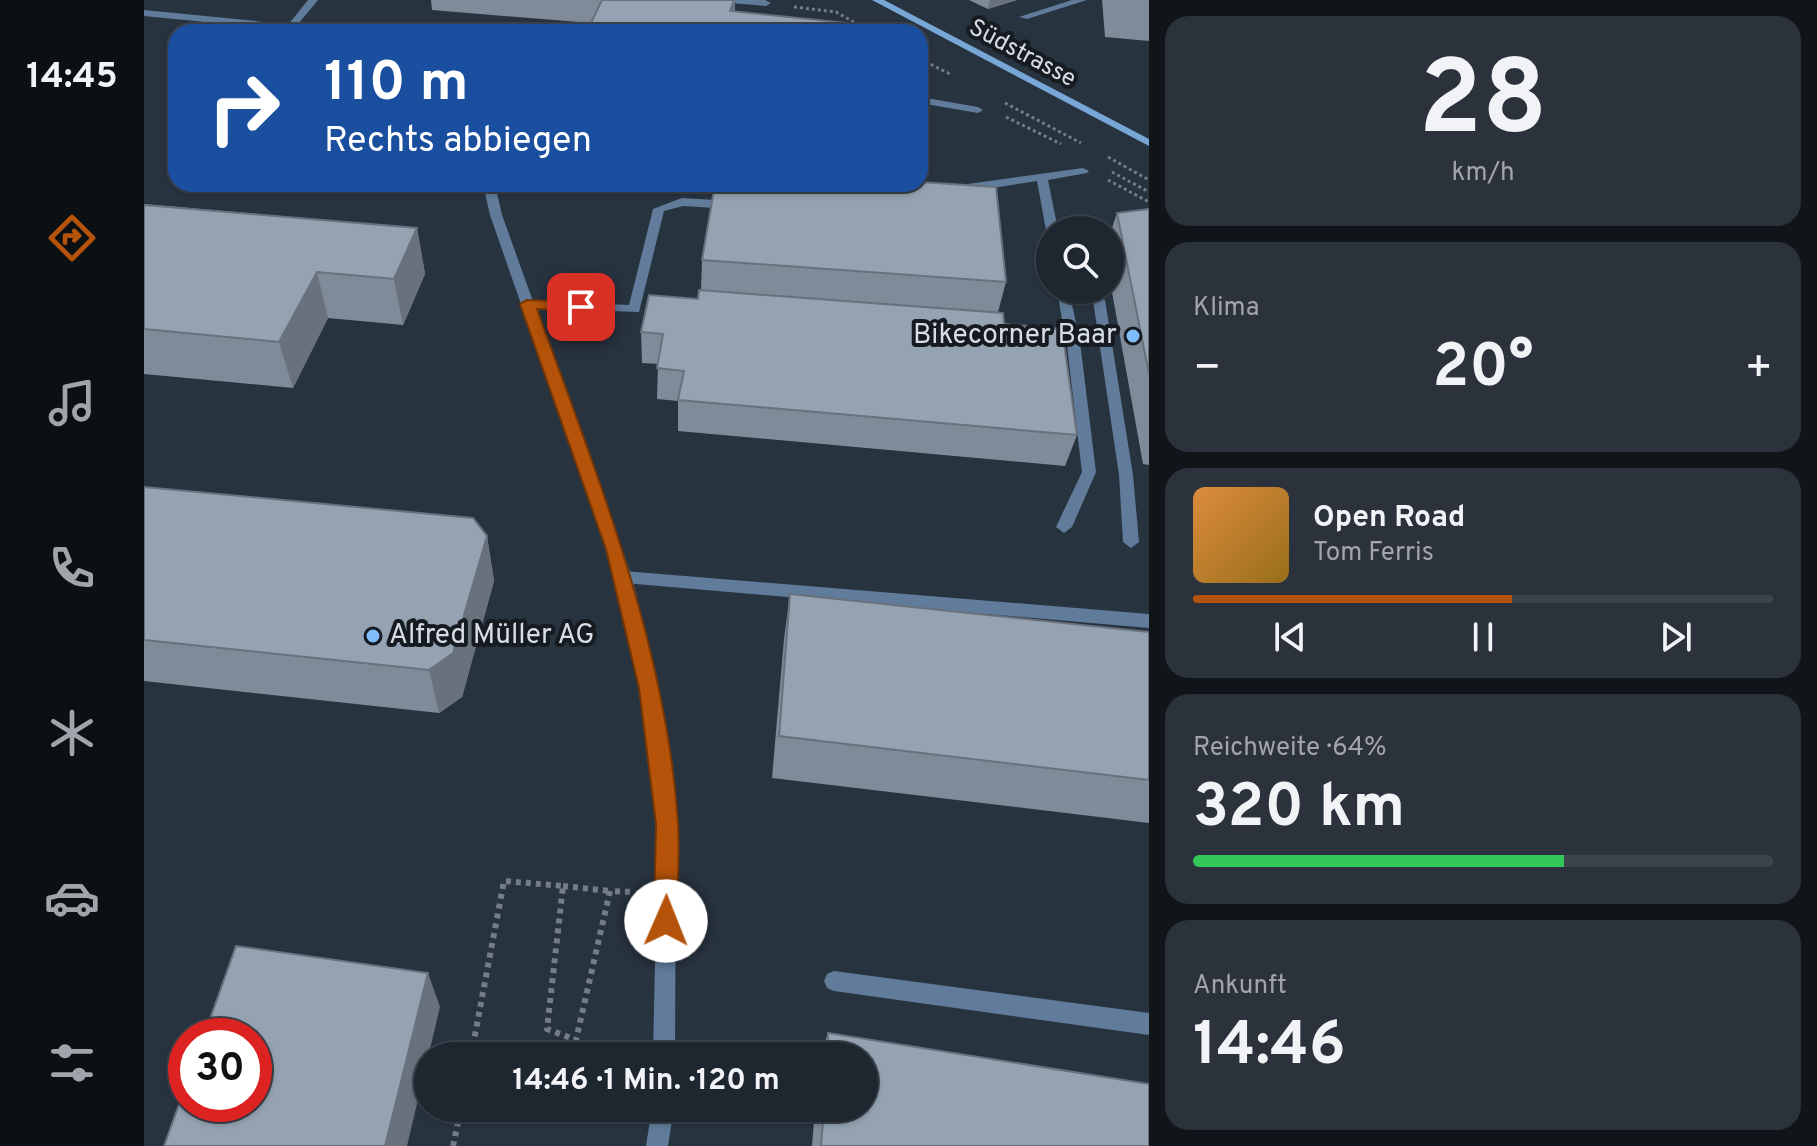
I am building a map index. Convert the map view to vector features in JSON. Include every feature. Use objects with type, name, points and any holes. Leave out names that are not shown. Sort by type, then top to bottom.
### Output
[{"type":"main road","name":"Südstrasse","points":[[877,0],[923,24]]},
{"type":"main road","name":"Südstrasse","points":[[928,27],[1149,143]]},
{"type":"street","points":[[293,24],[313,0]]},
{"type":"street","points":[[730,0],[766,3]]},
{"type":"street","points":[[1024,17],[1082,0]]},
{"type":"street","points":[[144,13],[260,24]]},
{"type":"street","points":[[928,101],[978,110]]},
{"type":"street","points":[[949,191],[1083,171]]},
{"type":"street","points":[[1042,177],[1049,216]]},
{"type":"street","points":[[491,192],[560,400],[596,492],[624,577],[649,688],[667,824],[664,1042]]},
{"type":"street","points":[[634,309],[659,209],[682,202],[746,205]]},
{"type":"street","points":[[527,304],[650,311]]},
{"type":"street","points":[[1064,527],[1089,472],[1066,304]]},
{"type":"street","points":[[1100,304],[1126,475],[1131,542]]},
{"type":"street","points":[[1026,339],[1073,342]]},
{"type":"street","points":[[624,577],[1149,621]]},
{"type":"street","points":[[834,981],[1149,1024]]},
{"type":"street","points":[[657,1146],[661,1122]]},
{"type":"path","points":[[766,3],[836,12],[858,24]]},
{"type":"path","points":[[1021,111],[1049,126]]},
{"type":"path","points":[[474,1042],[504,881],[666,894]]},
{"type":"path","points":[[563,886],[547,1029],[576,1040],[610,891]]},
{"type":"path","points":[[453,1146],[458,1122]]},
{"type":"building","points":[[602,0],[734,0],[730,11],[857,24],[590,24]]},
{"type":"building","points":[[928,183],[996,187],[1006,282],[702,260],[714,192],[928,192]]},
{"type":"building","points":[[144,205],[417,228],[394,279],[317,272],[279,342],[144,329]]},
{"type":"building","points":[[1149,209],[1149,374],[1124,248],[1124,216],[1118,216],[1117,213]]},
{"type":"building","points":[[699,290],[1003,313],[1004,324],[1062,329],[1077,435],[678,400],[684,371],[657,368],[663,334],[641,332],[649,295],[698,299]]},
{"type":"building","points":[[144,487],[473,518],[487,536],[453,653],[429,670],[144,640]]},
{"type":"building","points":[[790,594],[1149,632],[1149,780],[779,736]]},
{"type":"building","points":[[236,946],[428,973],[385,1146],[164,1146],[173,1122],[272,1122],[272,1018],[210,1018]]},
{"type":"building","points":[[828,1033],[1149,1084],[1149,1146],[821,1146],[823,1122],[878,1122],[878,1042],[828,1042]]},
{"type":"place","name":"Bikecorner Baar","points":[[1133,336]]},
{"type":"place","name":"Alfred Müller AG","points":[[373,636]]},
{"type":"route","points":[[581,307],[527,304],[624,577],[649,688],[667,824],[666,921]]}]
